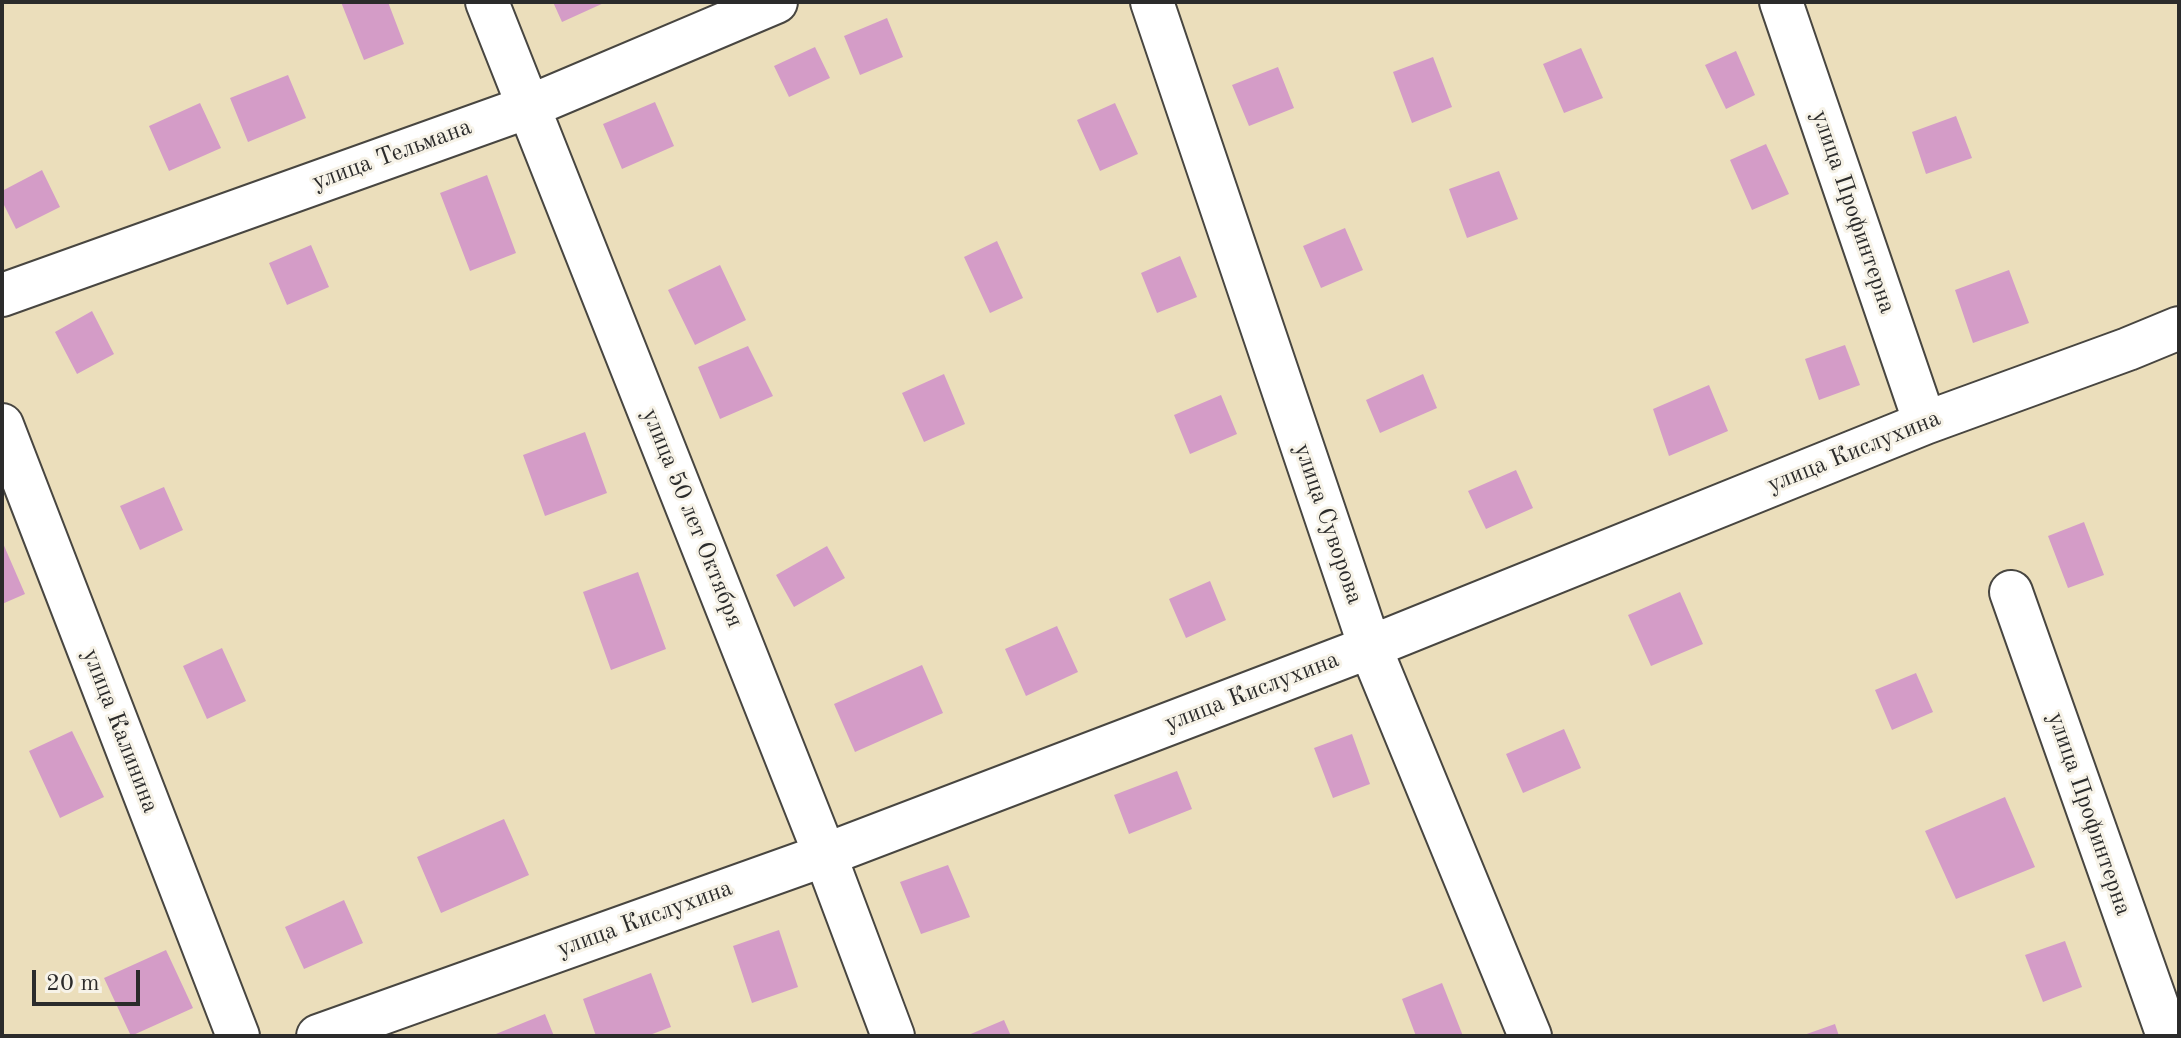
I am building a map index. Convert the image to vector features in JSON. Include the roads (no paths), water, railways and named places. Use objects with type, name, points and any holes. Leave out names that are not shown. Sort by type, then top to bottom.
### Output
[{"type":"street","name":"улица 50 лет Октября","points":[[487,2],[825,855],[893,1036]]},
{"type":"street","name":"улица Тельмана","points":[[2,295],[528,107],[776,2]]},
{"type":"street","name":"улица Суворова","points":[[1152,2],[1370,647],[1530,1036]]},
{"type":"street","name":"улица Профинтерна","points":[[1781,2],[1925,423]]},
{"type":"street","name":"улица Кислухина","points":[[318,1036],[825,855],[1370,647],[1925,423],[2179,328]]},
{"type":"street","name":"улица Калинина","points":[[2,425],[238,1036]]},
{"type":"street","name":"улица Профинтерна","points":[[2011,592],[2168,1036]]}]
